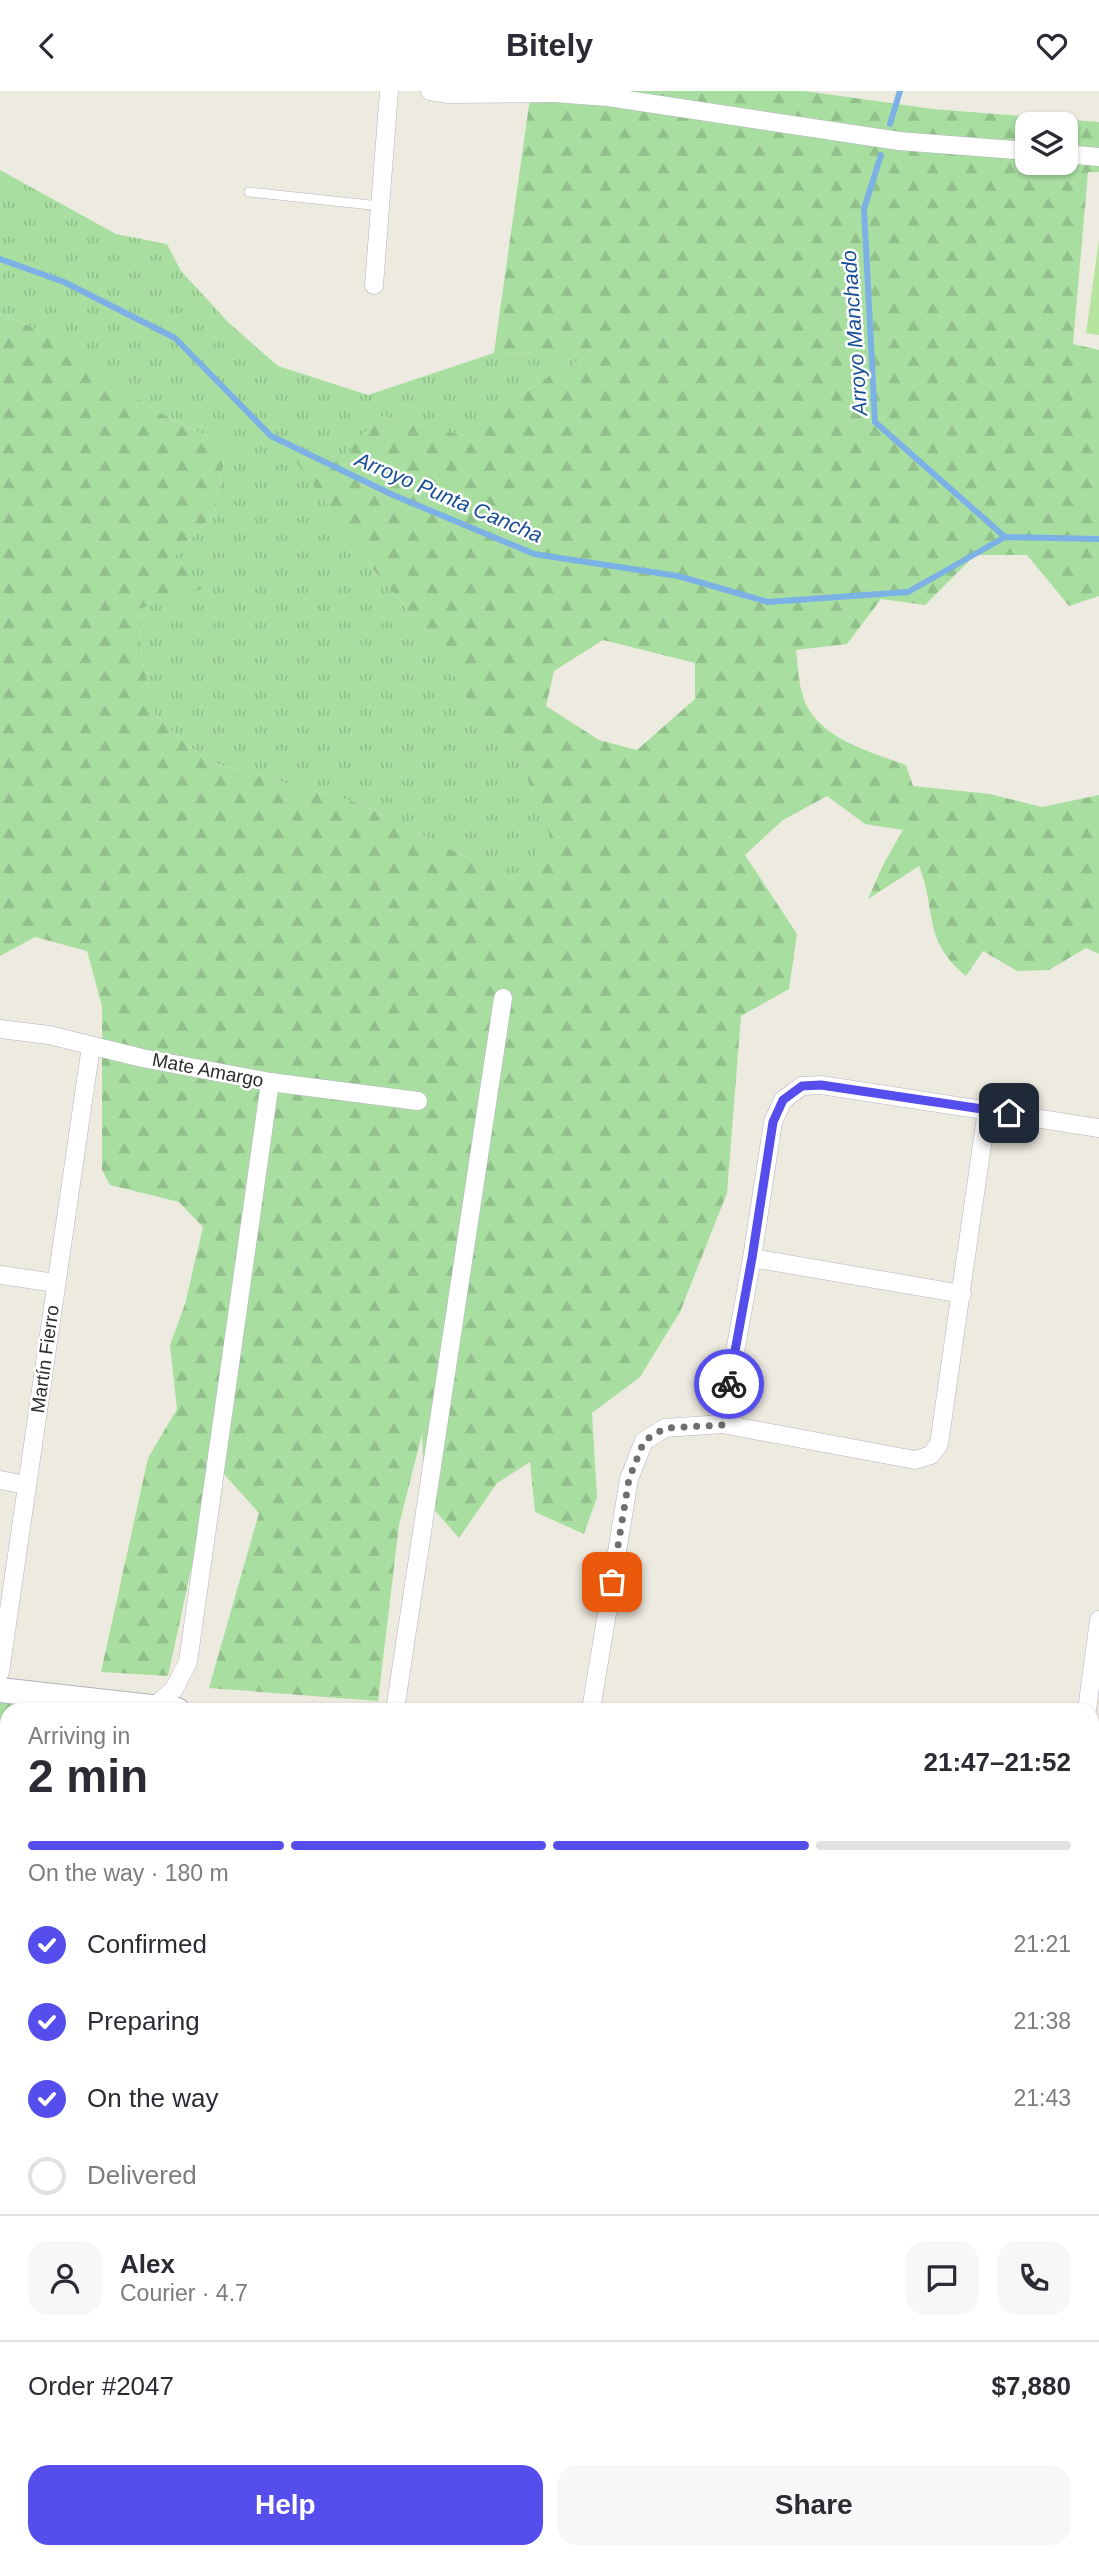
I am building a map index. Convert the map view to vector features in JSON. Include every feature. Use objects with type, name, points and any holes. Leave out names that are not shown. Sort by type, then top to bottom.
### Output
[{"type":"main road","points":[[0,1690],[120,1703]]},
{"type":"street","points":[[374,285],[389,91]]},
{"type":"street","points":[[430,91],[449,95],[553,93],[608,97],[899,141],[1015,150]]},
{"type":"street","points":[[1078,155],[1099,157]]},
{"type":"street","points":[[396,1703],[503,998]]},
{"type":"street","name":"Mate Amargo","points":[[0,1029],[49,1035],[271,1082],[418,1101]]},
{"type":"street","name":"Martín Fierro","points":[[0,1672],[91,1046]]},
{"type":"street","points":[[168,1703],[188,1662],[271,1082]]},
{"type":"street","points":[[722,1425],[773,1122],[783,1100],[802,1086],[821,1085],[1099,1128]]},
{"type":"street","points":[[592,1703],[629,1479],[644,1441],[665,1428],[722,1425],[915,1461],[931,1455],[939,1444],[987,1110]]},
{"type":"street","points":[[752,1258],[962,1294]]},
{"type":"street","points":[[0,1275],[56,1283]]},
{"type":"street","points":[[0,1480],[27,1485]]},
{"type":"street","points":[[1088,1703],[1099,1620]]},
{"type":"lane","points":[[249,192],[380,206]]},
{"type":"green space","points":[[531,91],[805,91],[933,109],[1015,115],[1015,175],[1078,175],[1078,120],[1099,122],[1099,172],[1088,172],[1073,344],[1099,350],[1099,596],[1069,606],[1027,555],[975,555],[925,605],[881,599],[847,644],[796,650],[802,693],[808,708],[818,721],[859,748],[906,765],[913,786],[990,794],[1042,807],[1099,795],[1099,954],[1086,948],[1049,970],[1017,971],[983,951],[966,976],[952,963],[937,937],[919,866],[868,899],[903,830],[865,824],[827,796],[783,820],[745,855],[797,934],[789,989],[741,1016],[727,1193],[680,1312],[640,1377],[592,1413],[597,1497],[584,1534],[535,1512],[530,1462],[497,1483],[459,1538],[425,1499],[422,1434],[399,1525],[378,1701],[209,1688],[259,1513],[214,1463],[168,1676],[101,1672],[148,1458],[177,1409],[170,1345],[185,1304],[203,1227],[179,1202],[110,1185],[102,1170],[102,1006],[87,951],[35,937],[0,956],[0,314],[47,333],[154,410],[227,446],[217,507],[174,557],[202,589],[138,609],[142,659],[155,715],[206,761],[358,803],[512,880],[551,836],[537,809],[518,748],[478,718],[437,643],[377,574],[292,456],[343,457],[380,416],[462,435],[552,374],[599,351],[494,353]],"holes":[[[603,640],[695,663],[695,699],[637,750],[599,740],[546,706],[554,671]]]},
{"type":"green space","points":[[0,170],[116,234],[167,244],[181,271],[228,322],[278,366],[368,395],[494,353],[534,354],[601,350],[552,374],[462,435],[380,416],[343,458],[293,456],[377,574],[437,643],[478,718],[518,748],[537,809],[552,836],[512,880],[358,803],[206,761],[155,715],[142,659],[138,609],[174,557],[217,507],[227,446],[154,410],[47,333],[0,314]]},
{"type":"green space","points":[[1099,240],[1099,335],[1086,333]]},
{"type":"green space","points":[[0,1690],[72,1703],[0,1703]]},
{"type":"waterway","name":"Arroyo Manchado","points":[[890,124],[900,91]]},
{"type":"waterway","name":"Arroyo Manchado","points":[[881,155],[864,209],[875,422],[1005,537]]},
{"type":"waterway","name":"Arroyo Punta Cancha","points":[[0,259],[64,282],[175,338],[271,436],[393,495],[534,554],[678,576],[768,602],[908,592],[1005,537],[1099,539]]},
{"type":"way so far","points":[[612,1582],[629,1479],[644,1441],[665,1428],[722,1425],[729,1384]]},
{"type":"route","points":[[729,1384],[773,1122],[783,1100],[802,1086],[821,1085],[1009,1113]]}]
